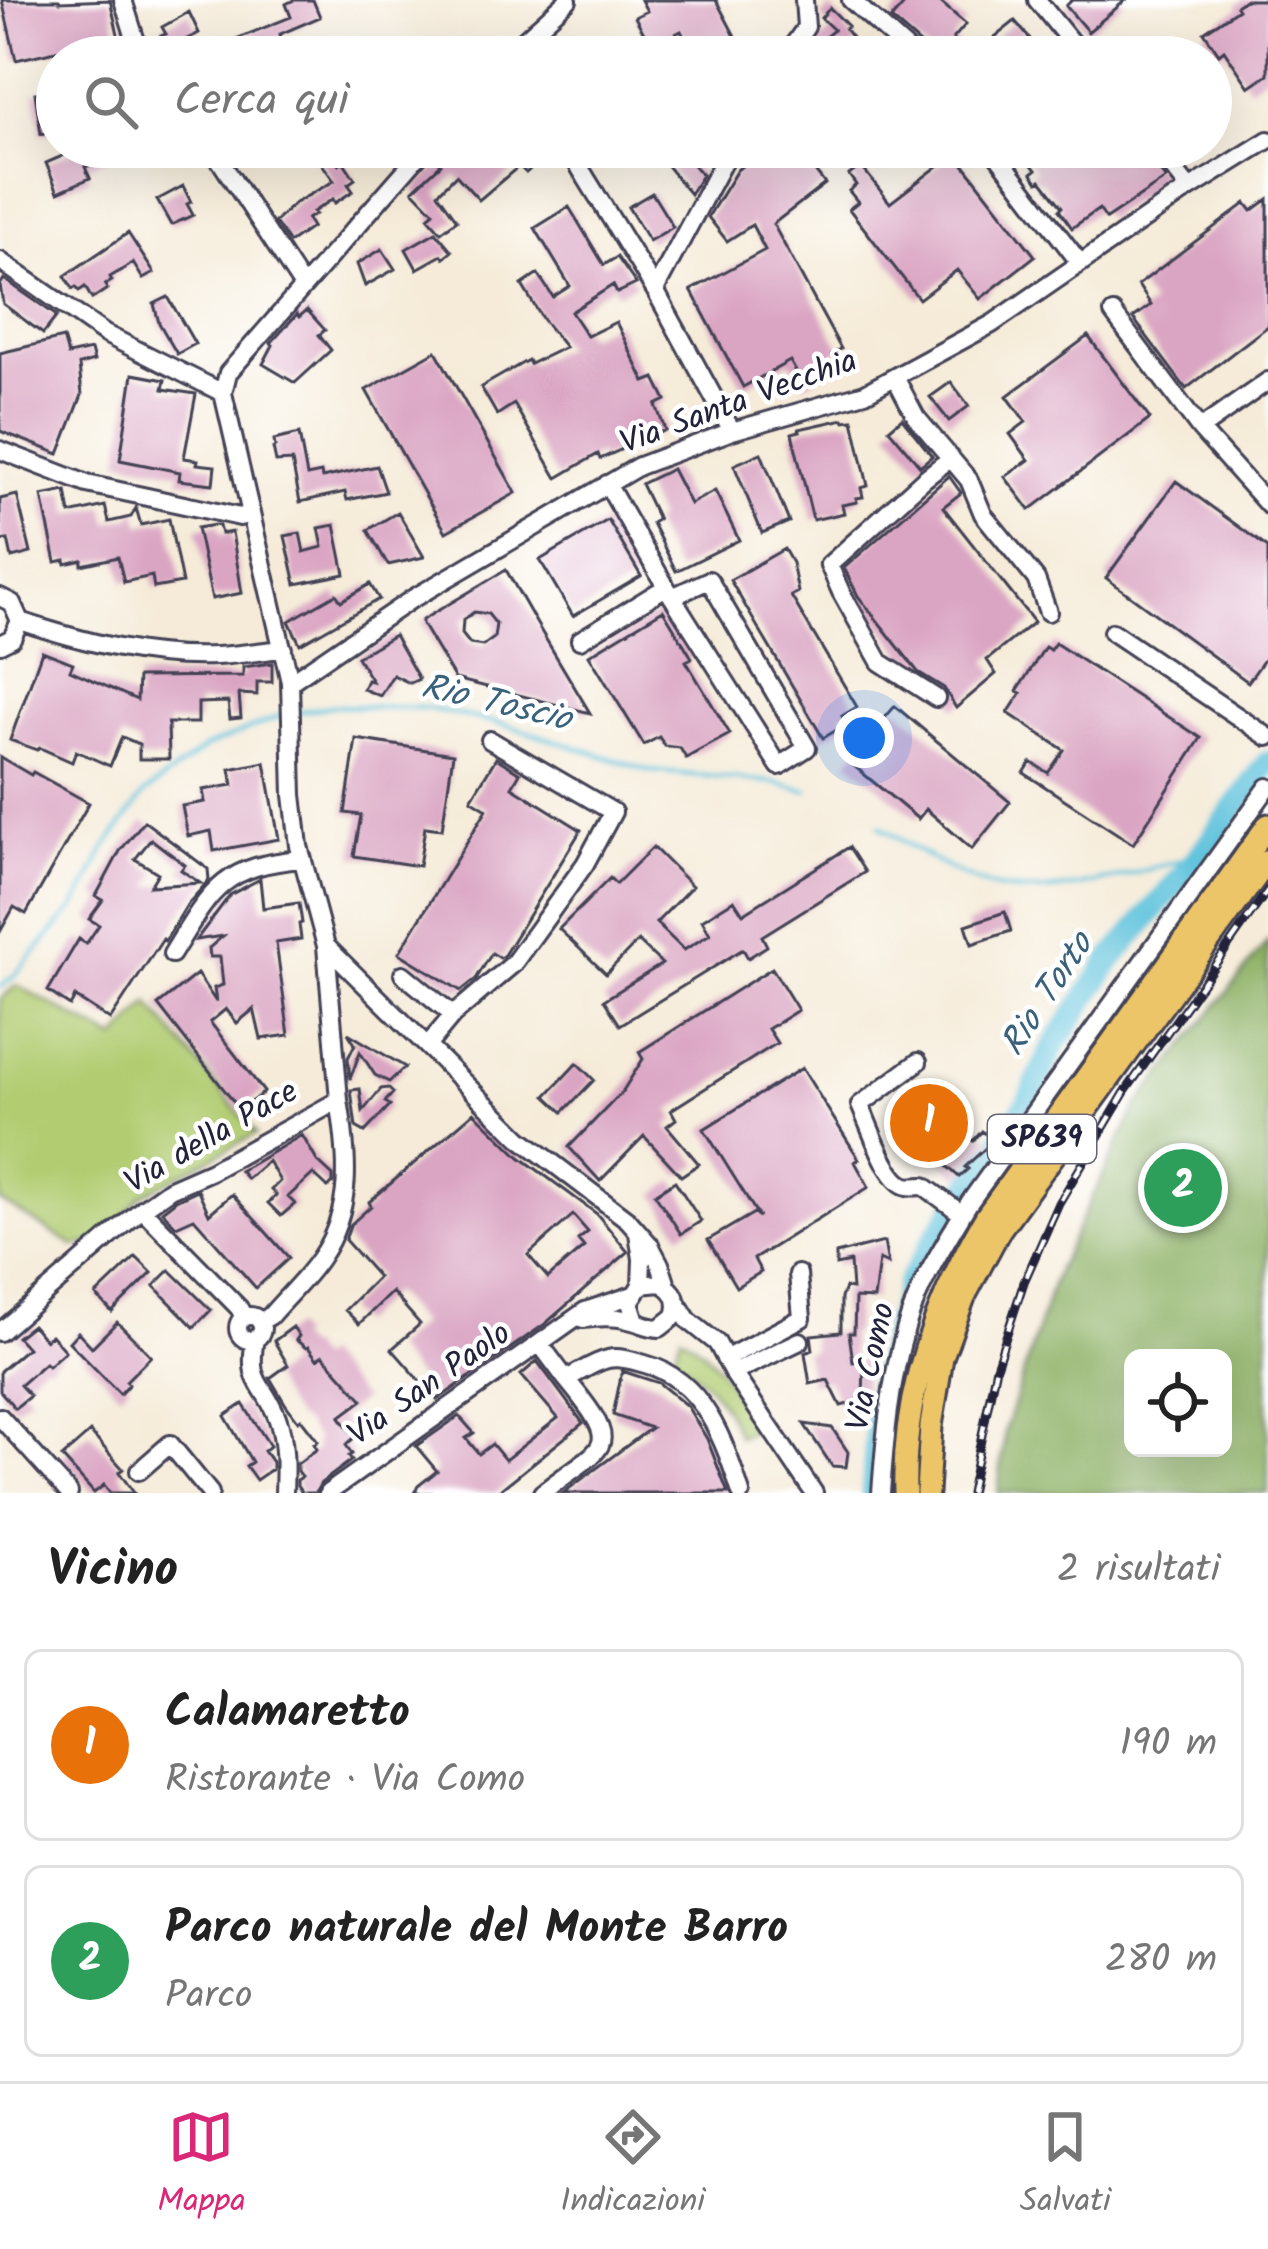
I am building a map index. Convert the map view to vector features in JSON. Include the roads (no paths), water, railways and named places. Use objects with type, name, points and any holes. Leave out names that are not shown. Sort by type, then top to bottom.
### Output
[{"type":"main road","name":"SP639","points":[[905,1493],[909,1427],[925,1348],[958,1264],[986,1217],[1268,825]]},
{"type":"main road","name":"SP639","points":[[927,1493],[942,1357],[964,1297],[1000,1229],[1268,860]]},
{"type":"street","points":[[123,0],[134,36]]},
{"type":"street","points":[[530,36],[568,0]]},
{"type":"street","points":[[799,36],[806,27],[804,0]]},
{"type":"street","points":[[851,0],[891,36]]},
{"type":"street","points":[[1037,0],[1066,36]]},
{"type":"street","name":"Via Santa Vecchia","points":[[1232,162],[1268,140]]},
{"type":"street","points":[[224,168],[303,287]]},
{"type":"street","points":[[0,261],[105,334],[223,393],[228,373],[408,168]]},
{"type":"street","points":[[580,168],[655,290],[732,431]]},
{"type":"street","points":[[655,290],[720,168]]},
{"type":"street","points":[[1007,168],[1080,263]]},
{"type":"street","points":[[1173,168],[1189,188]]},
{"type":"street","name":"Via Santa Vecchia","points":[[290,682],[412,599],[639,466],[732,431],[865,393],[992,324],[1222,168]]},
{"type":"street","points":[[1113,313],[1200,429],[1268,505]]},
{"type":"street","points":[[895,377],[916,417],[969,480],[983,514],[1036,579],[1048,612]]},
{"type":"street","points":[[1200,429],[1268,381]]},
{"type":"street","name":"Via della Pace","points":[[0,1332],[170,1189],[339,1100],[326,946],[292,795],[290,682],[223,393]]},
{"type":"street","points":[[0,450],[87,484],[240,517],[251,513]]},
{"type":"street","points":[[936,698],[880,662],[829,565],[951,458]]},
{"type":"street","points":[[580,640],[669,592],[709,580],[807,748],[779,766],[669,592],[607,484]]},
{"type":"street","points":[[0,597],[13,603],[20,621],[12,638],[0,644]]},
{"type":"street","points":[[20,621],[76,639],[147,653],[215,656],[283,649]]},
{"type":"street","points":[[1112,632],[1268,737]]},
{"type":"street","points":[[428,1045],[453,1015],[513,964],[585,864],[614,812],[490,740]]},
{"type":"street","name":"Via Como","points":[[881,1493],[906,1327],[957,1210],[1268,787]]},
{"type":"street","points":[[172,954],[215,889],[240,872],[268,862],[303,859]]},
{"type":"street","points":[[326,946],[520,1138],[628,1220],[660,1264],[688,1320],[717,1342],[814,1493]]},
{"type":"street","points":[[403,974],[453,1015]]},
{"type":"street","points":[[918,1062],[860,1105],[899,1182],[907,1187],[924,1186],[957,1210]]},
{"type":"street","points":[[253,1326],[270,1316],[318,1262],[344,1205],[347,1161],[339,1100]]},
{"type":"street","points":[[142,1209],[253,1326],[252,1370],[278,1420],[284,1493]]},
{"type":"street","points":[[636,1321],[630,1308],[642,1259],[638,1232]]},
{"type":"street","points":[[729,1366],[802,1318],[798,1274]]},
{"type":"street","points":[[637,1290],[654,1282],[667,1286]]},
{"type":"street","name":"Via San Paolo","points":[[328,1493],[585,1311],[637,1290]]},
{"type":"street","points":[[660,1328],[671,1322],[677,1303]]},
{"type":"street","points":[[566,1325],[603,1317],[636,1321],[647,1328],[693,1336],[729,1366]]},
{"type":"street","points":[[729,1366],[800,1341]]},
{"type":"street","points":[[540,1344],[593,1411],[602,1432],[597,1453],[542,1493]]},
{"type":"street","points":[[566,1379],[608,1359],[629,1359],[664,1370],[698,1400],[717,1426],[740,1493]]},
{"type":"street","points":[[0,1417],[69,1493]]},
{"type":"street","points":[[139,1471],[170,1444],[210,1493]]},
{"type":"street","points":[[795,1464],[802,1493]]},
{"type":"waterway","name":"Rio Toscio","points":[[298,712],[331,706],[426,708],[503,724],[650,771],[771,782],[808,791]]},
{"type":"waterway","name":"Rio Toscio","points":[[0,987],[75,907],[107,845],[144,794],[206,747],[287,713]]},
{"type":"waterway","name":"Rio Torto","points":[[873,1493],[879,1391],[908,1284],[1028,1102],[1052,1049],[1111,960],[1200,855],[1268,762]]},
{"type":"waterway","name":"Rio Toscio","points":[[880,826],[959,874],[1011,890],[1094,883],[1200,855]]},
{"type":"railway","points":[[970,1493],[996,1367],[1024,1282],[1059,1203],[1125,1092],[1268,890]]},
{"type":"place","name":"Calamaretto","points":[[929,1123]]},
{"type":"place","name":"Parco naturale del Monte Barro","points":[[1183,1188]]}]
